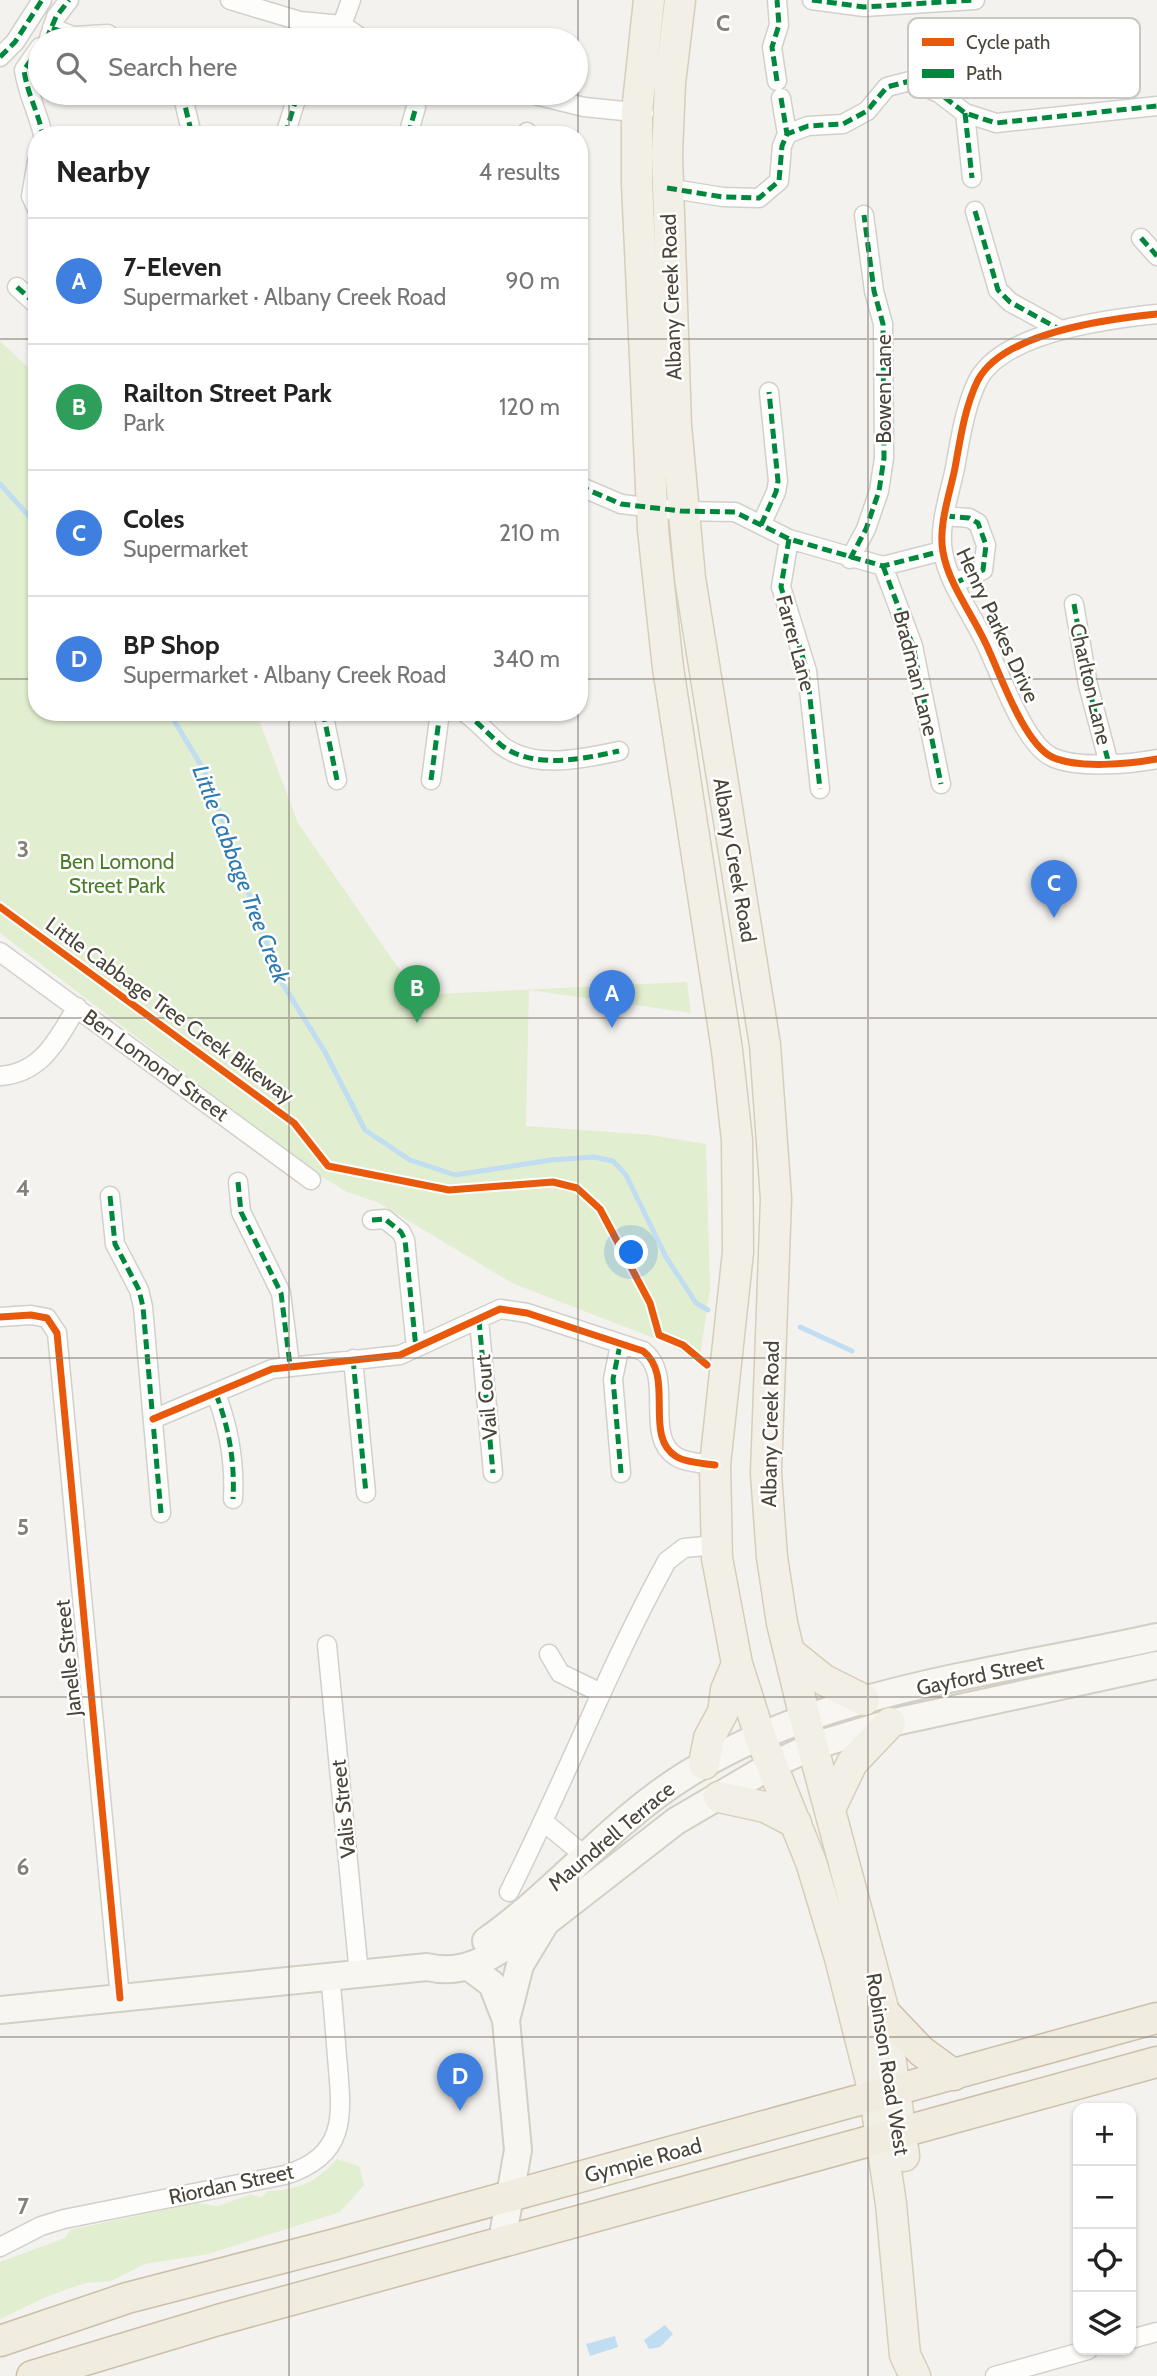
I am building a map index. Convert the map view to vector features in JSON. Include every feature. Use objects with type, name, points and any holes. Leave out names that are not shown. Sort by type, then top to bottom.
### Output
[{"type":"highway","points":[[884,2012],[921,2051],[954,2075]]},
{"type":"highway","name":"Gympie Road","points":[[0,2341],[127,2298],[886,2094],[1157,2018]]},
{"type":"highway","name":"Gympie Road","points":[[32,2376],[140,2342],[1157,2062]]},
{"type":"highway","points":[[127,2298],[140,2342]]},
{"type":"main road","name":"Albany Creek Road","points":[[649,0],[637,113],[637,184],[651,507],[668,668],[727,1050],[737,1140],[737,1269],[715,1465],[716,1545],[737,1664],[760,1736]]},
{"type":"main road","name":"Albany Creek Road","points":[[680,0],[668,114],[667,188],[681,511],[742,914],[761,1004],[776,1199],[766,1491],[775,1578],[805,1718]]},
{"type":"main road","name":"Gayford Street","points":[[805,1718],[864,1700],[1157,1636]]},
{"type":"main road","points":[[789,1652],[824,1680],[864,1700]]},
{"type":"main road","points":[[704,1764],[709,1738],[723,1712],[726,1690],[737,1664]]},
{"type":"main road","name":"Gayford Street","points":[[813,1746],[890,1723],[1157,1665]]},
{"type":"main road","name":"Maundrell Terrace","points":[[428,1967],[443,1957],[483,1942],[664,1789],[704,1764],[760,1736],[805,1718]]},
{"type":"main road","name":"Robinson Road West","points":[[805,1718],[884,2012],[886,2094],[892,2133],[905,2355],[915,2376]]},
{"type":"main road","points":[[831,1807],[852,1763],[890,1723]]},
{"type":"main road","name":"Robinson Road West","points":[[760,1736],[796,1823],[886,2094]]},
{"type":"main road","name":"Maundrell Terrace","points":[[0,2010],[428,1967],[444,1971],[469,1967],[490,1958],[529,1930],[545,1923],[676,1821],[772,1765],[813,1746]]},
{"type":"main road","points":[[719,1797],[737,1804],[765,1807],[796,1823]]},
{"type":"main road","points":[[506,2020],[520,1965],[545,1923]]},
{"type":"main road","points":[[469,1967],[492,1984],[506,2020],[517,2144],[512,2195],[502,2241]]},
{"type":"street","points":[[0,57],[15,42],[42,0]]},
{"type":"street","points":[[53,28],[69,0]]},
{"type":"street","points":[[230,0],[300,21],[342,25],[346,28]]},
{"type":"street","points":[[342,25],[351,0]]},
{"type":"street","points":[[667,188],[723,197],[759,198],[779,181],[782,146],[787,134],[772,47],[779,25],[777,0]]},
{"type":"street","points":[[812,0],[864,8],[975,0]]},
{"type":"street","points":[[28,64],[24,70],[28,92]]},
{"type":"street","points":[[787,134],[808,127],[843,124],[867,111],[887,87],[908,82]]},
{"type":"street","points":[[946,98],[965,113],[996,123],[1157,106]]},
{"type":"street","points":[[34,105],[41,126]]},
{"type":"street","points":[[185,105],[190,126]]},
{"type":"street","points":[[288,126],[294,105]]},
{"type":"street","points":[[576,105],[668,114]]},
{"type":"street","points":[[411,126],[416,107]]},
{"type":"street","points":[[965,113],[972,178]]},
{"type":"street","points":[[975,211],[998,290],[1010,302],[1059,329]]},
{"type":"street","name":"Bowen Lane","points":[[850,559],[879,491],[884,458],[883,324],[874,291],[864,215]]},
{"type":"street","points":[[1142,238],[1157,256]]},
{"type":"street","points":[[17,287],[28,297]]},
{"type":"street","name":"Henry Parkes Drive","points":[[1157,314],[1059,329],[993,362],[978,379],[960,439],[945,516],[942,551],[1005,687],[1039,746],[1050,757],[1110,764],[1157,759]]},
{"type":"street","points":[[761,525],[778,481],[769,392]]},
{"type":"street","points":[[588,490],[621,504],[681,511],[735,512],[789,539],[850,559],[883,566],[942,551]]},
{"type":"street","points":[[945,516],[969,518],[978,523],[986,545],[983,570],[956,583]]},
{"type":"street","name":"Farrer Lane","points":[[789,539],[781,586],[807,671],[820,789]]},
{"type":"street","name":"Bradman Lane","points":[[883,566],[913,646],[941,784]]},
{"type":"street","name":"Charlton Lane","points":[[1074,604],[1088,685],[1110,764]]},
{"type":"street","points":[[325,721],[337,780]]},
{"type":"street","points":[[430,780],[439,721]]},
{"type":"street","points":[[478,721],[502,746],[521,755],[550,761],[619,751]]},
{"type":"street","name":"Ben Lomond Street","points":[[0,952],[311,1180]]},
{"type":"street","points":[[0,1076],[33,1067],[53,1045],[77,1007]]},
{"type":"street","points":[[238,1182],[241,1212],[281,1293],[290,1366]]},
{"type":"street","points":[[110,1196],[115,1244],[139,1290],[143,1307],[161,1513]]},
{"type":"street","points":[[372,1220],[385,1219],[401,1231],[405,1240],[416,1348]]},
{"type":"street","points":[[153,1419],[272,1369],[400,1355],[500,1309],[527,1313],[643,1351],[654,1359],[658,1372],[662,1435],[668,1450],[677,1458],[715,1465]]},
{"type":"street","name":"Janelle Street","points":[[0,1318],[30,1315],[47,1318],[57,1333],[120,1998]]},
{"type":"street","name":"Vail Court","points":[[479,1320],[493,1473]]},
{"type":"street","points":[[620,1345],[613,1379],[621,1473]]},
{"type":"street","points":[[353,1360],[366,1493]]},
{"type":"street","points":[[216,1394],[224,1414],[235,1468],[233,1499]]},
{"type":"street","points":[[509,1892],[544,1822],[601,1693],[668,1559],[684,1548],[716,1545]]},
{"type":"street","name":"Valis Street","points":[[327,1645],[359,1974]]},
{"type":"street","points":[[549,1654],[560,1673],[601,1693]]},
{"type":"street","points":[[544,1822],[585,1856]]},
{"type":"street","name":"Riordan Street","points":[[0,2247],[41,2226],[64,2219],[285,2175],[318,2160],[339,2130],[342,2107],[330,1977]]},
{"type":"street","points":[[1136,2338],[1157,2332]]},
{"type":"street","points":[[995,2376],[1020,2373],[1073,2355]]},
{"type":"green space","name":"Ben Lomond Street Park","points":[[0,341],[28,367],[28,721],[259,721],[298,823],[417,995],[687,982],[691,1013],[529,990],[526,1126],[651,1135],[706,1144],[710,1289],[699,1362],[664,1342],[512,1283],[377,1202],[347,1192],[311,1170],[0,933]]},
{"type":"green space","points":[[337,2159],[359,2166],[364,2185],[340,2212],[208,2254],[145,2264],[111,2281],[85,2283],[48,2296],[0,2319],[0,2262],[65,2238],[70,2230],[196,2203],[218,2206],[249,2195],[262,2197],[268,2191],[289,2189],[322,2174]]},
{"type":"water","points":[[665,2325],[673,2334],[660,2347],[649,2349],[644,2340]]},
{"type":"water","points":[[615,2336],[618,2347],[590,2356],[586,2344]]},
{"type":"waterway","name":"Little Cabbage Tree Creek","points":[[0,484],[28,515]]},
{"type":"waterway","name":"Little Cabbage Tree Creek","points":[[174,721],[205,772],[279,978],[325,1052],[365,1130],[410,1160],[455,1175],[551,1160],[594,1157],[613,1161],[626,1175],[666,1257],[696,1303],[708,1310]]},
{"type":"waterway","name":"Little Cabbage Tree Creek","points":[[800,1327],[852,1351]]},
{"type":"marked path","points":[[0,57],[15,42],[42,0]]},
{"type":"marked path","points":[[51,28],[69,0]]},
{"type":"marked path","points":[[777,0],[779,25],[772,47],[777,81]]},
{"type":"marked path","points":[[812,0],[864,7],[975,0]]},
{"type":"marked path","points":[[28,64],[24,70],[28,87]]},
{"type":"marked path","points":[[667,188],[723,197],[759,198],[779,181],[782,146],[787,134],[808,126],[843,124],[867,111],[887,87],[908,82]]},
{"type":"marked path","points":[[781,98],[787,134]]},
{"type":"marked path","points":[[946,98],[965,113],[996,123],[1157,106]]},
{"type":"marked path","points":[[34,105],[40,126]]},
{"type":"marked path","points":[[185,105],[190,126]]},
{"type":"marked path","points":[[288,126],[294,105]]},
{"type":"marked path","points":[[411,126],[416,107]]},
{"type":"marked path","points":[[965,113],[972,178]]},
{"type":"marked path","points":[[975,211],[998,290],[1010,302],[1059,329]]},
{"type":"marked path","points":[[850,559],[866,529],[879,491],[884,458],[883,324],[874,291],[864,215]]},
{"type":"marked path","points":[[1141,238],[1157,256]]},
{"type":"marked path","points":[[17,287],[28,297]]},
{"type":"marked path","points":[[761,525],[778,481],[769,392]]},
{"type":"marked path","points":[[588,490],[621,504],[681,511],[735,512],[789,539],[883,566],[942,551]]},
{"type":"marked path","points":[[945,516],[969,518],[978,523],[986,545],[983,570],[955,583]]},
{"type":"marked path","points":[[789,539],[781,587],[807,671],[820,789]]},
{"type":"marked path","points":[[883,566],[913,646],[941,784]]},
{"type":"marked path","points":[[1074,604],[1088,685],[1109,764]]},
{"type":"marked path","points":[[325,721],[337,780]]},
{"type":"marked path","points":[[431,780],[439,721]]},
{"type":"marked path","points":[[475,721],[501,745],[528,758],[574,759],[619,751]]},
{"type":"marked path","points":[[238,1182],[241,1212],[281,1293],[290,1365]]},
{"type":"marked path","points":[[110,1196],[115,1244],[139,1290],[143,1307],[161,1513]]},
{"type":"marked path","points":[[372,1220],[385,1219],[401,1232],[405,1240],[416,1348]]},
{"type":"marked path","points":[[479,1320],[493,1473]]},
{"type":"marked path","points":[[620,1345],[613,1379],[621,1473]]},
{"type":"marked path","points":[[353,1359],[366,1493]]},
{"type":"marked path","points":[[216,1394],[230,1445],[233,1499]]},
{"type":"cycle path","points":[[1157,314],[1086,324],[1059,331],[1010,350],[991,364],[978,380],[966,412],[942,531],[943,552],[951,578],[984,641],[1015,710],[1042,750],[1052,757],[1075,763],[1119,764],[1157,759]]},
{"type":"cycle path","name":"Little Cabbage Tree Creek Bikeway","points":[[0,907],[294,1123],[328,1166],[449,1190],[553,1182],[577,1188],[600,1209],[650,1303],[659,1335],[683,1345],[707,1365]]},
{"type":"cycle path","points":[[153,1419],[272,1369],[400,1355],[500,1309],[527,1313],[643,1351],[652,1362],[657,1375],[662,1436],[667,1448],[681,1459],[715,1465]]},
{"type":"cycle path","points":[[0,1317],[31,1315],[47,1318],[57,1333],[120,1998]]},
{"type":"place","name":"Coles","points":[[1054,918]]},
{"type":"place","name":"Railton Street Park","points":[[417,1023]]},
{"type":"place","name":"7-Eleven","points":[[612,1028]]},
{"type":"place","name":"BP Shop","points":[[460,2111]]}]
